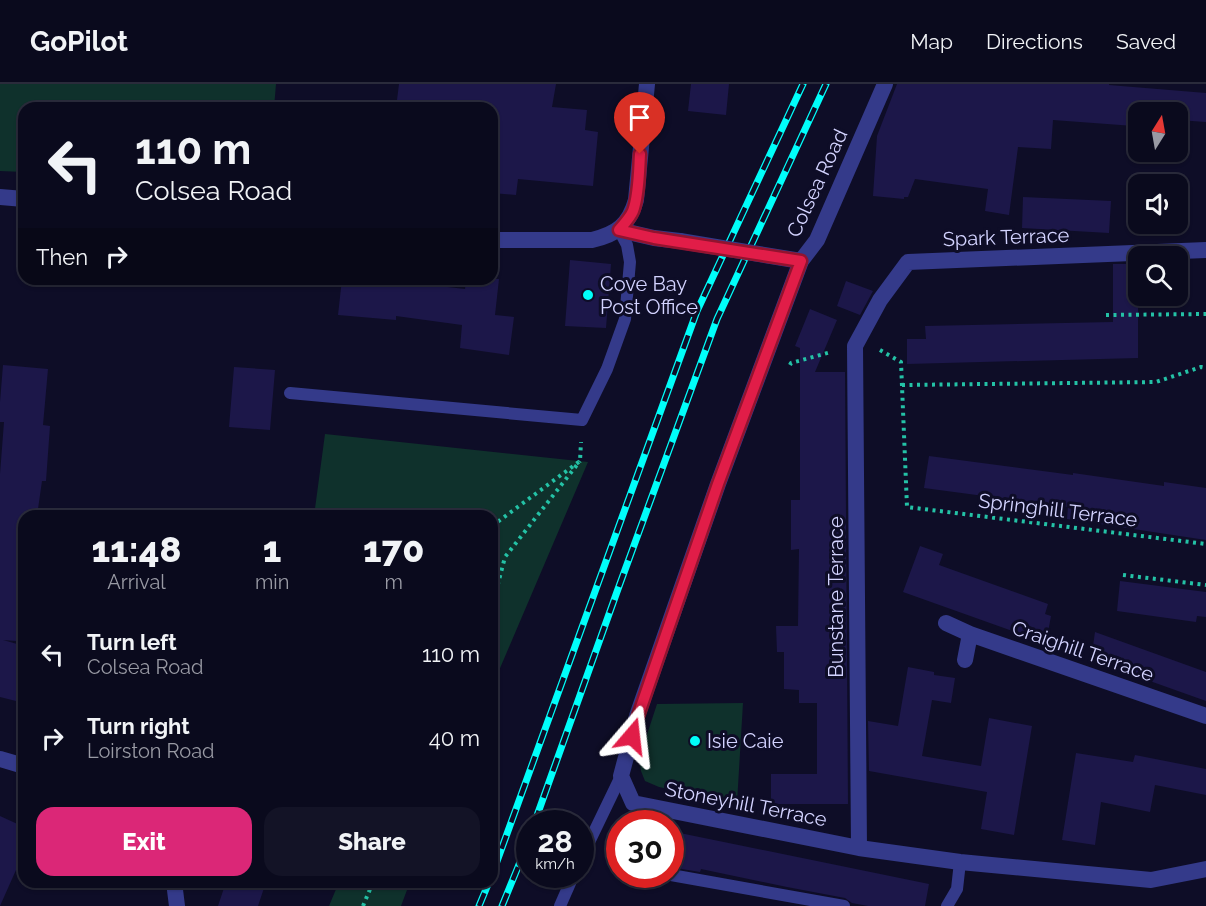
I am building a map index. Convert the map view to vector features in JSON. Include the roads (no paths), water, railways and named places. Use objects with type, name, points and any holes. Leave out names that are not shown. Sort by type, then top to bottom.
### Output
[{"type":"street","points":[[498,240],[592,240],[608,236],[619,230],[633,211],[636,200],[647,84]]},
{"type":"street","name":"Colsea Road","points":[[619,230],[654,238],[801,261],[817,240],[885,84]]},
{"type":"street","points":[[0,197],[18,198]]},
{"type":"street","name":"Spark Terrace","points":[[858,342],[880,300],[908,262],[1206,250]]},
{"type":"street","points":[[621,776],[638,716],[710,507],[801,261]]},
{"type":"street","name":"Bunstane Terrace","points":[[858,342],[859,848]]},
{"type":"street","name":"Craighill Terrace","points":[[946,623],[970,634],[1206,716]]},
{"type":"street","points":[[965,660],[970,634]]},
{"type":"street","points":[[0,759],[18,764]]},
{"type":"street","name":"Stoneyhill Terrace","points":[[621,776],[633,803],[859,848],[960,862],[1150,880],[1206,869]]},
{"type":"street","points":[[175,888],[177,906]]},
{"type":"lane","points":[[290,393],[582,420],[607,369],[625,319],[630,262],[627,245],[619,230]]},
{"type":"lane","points":[[594,832],[621,776]]},
{"type":"lane","points":[[947,906],[957,889],[960,862]]},
{"type":"lane","points":[[684,877],[844,906]]},
{"type":"lane","points":[[560,906],[568,888]]},
{"type":"railway","points":[[498,858],[697,311],[803,84]]},
{"type":"railway","points":[[539,810],[717,319],[826,84]]},
{"type":"railway","points":[[502,906],[516,871]]},
{"type":"railway","points":[[479,906],[486,888]]},
{"type":"place","name":"Cove Bay Post Office","points":[[588,295]]},
{"type":"place","name":"Isie Caie","points":[[695,741]]}]
